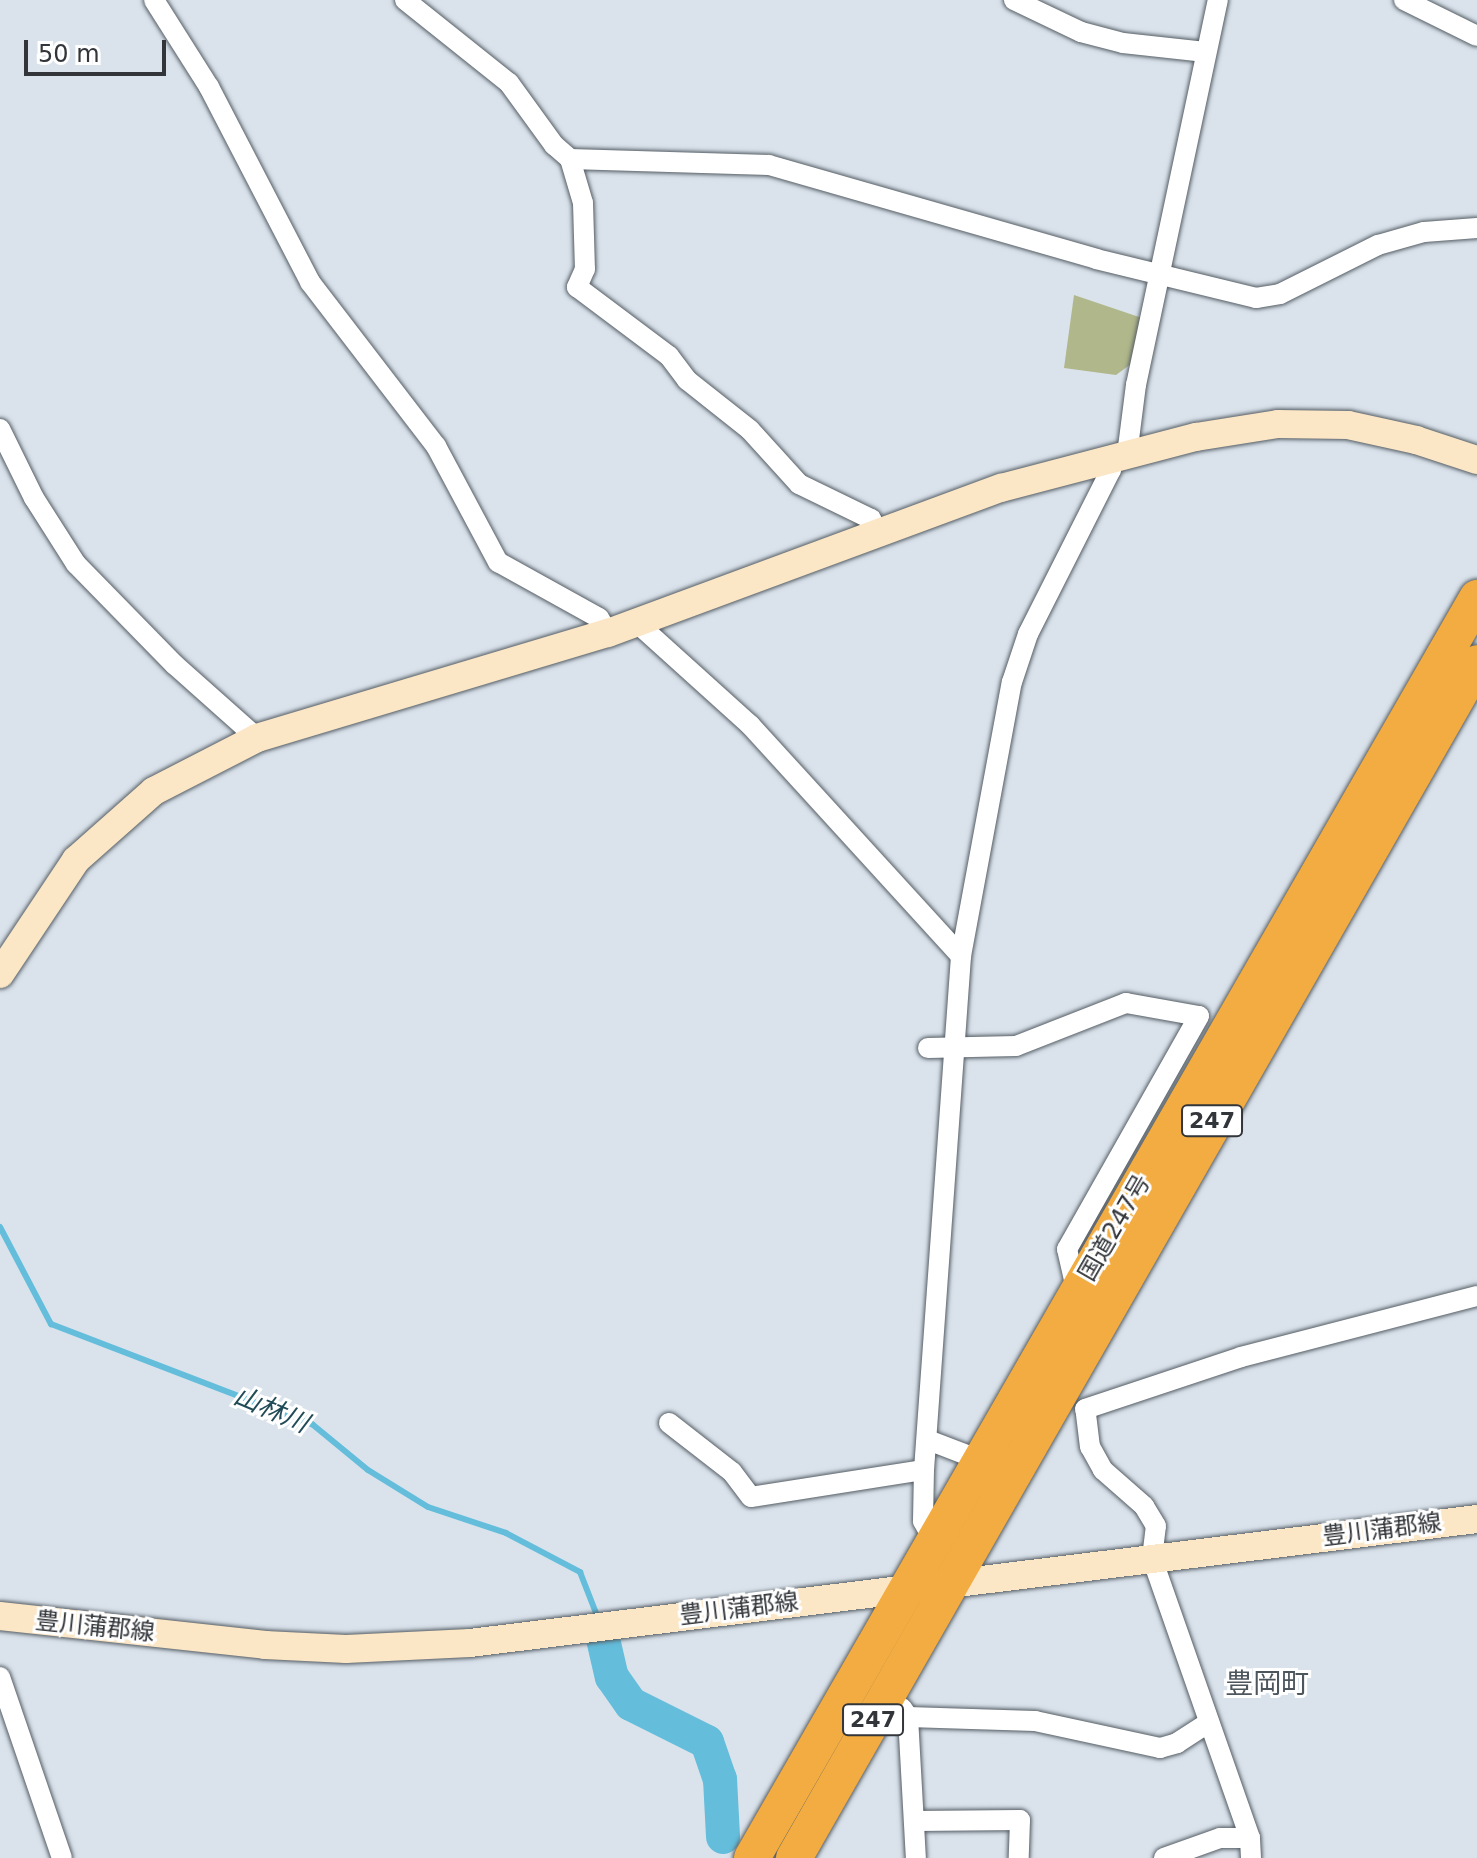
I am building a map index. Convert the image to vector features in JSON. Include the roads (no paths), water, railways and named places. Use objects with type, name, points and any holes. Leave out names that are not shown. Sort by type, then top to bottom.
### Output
[{"type":"highway","name":"国道247号","points":[[752,1858],[1477,598]]},
{"type":"highway","name":"国道247号","points":[[794,1858],[899,1705],[950,1580],[1477,663]]},
{"type":"street","points":[[154,0],[209,87],[310,282],[436,446],[498,562],[599,618],[608,633]]},
{"type":"street","points":[[405,0],[509,83],[554,145],[570,159],[583,203],[585,269],[577,287],[669,356],[687,380],[750,430],[799,484],[871,519],[878,534]]},
{"type":"street","points":[[1014,0],[1081,32],[1123,43],[1206,52]]},
{"type":"street","points":[[934,1541],[923,1521],[924,1470],[961,956],[1012,682],[1028,634],[1117,457],[1161,275],[1218,0]]},
{"type":"street","points":[[1404,0],[1477,36]]},
{"type":"street","points":[[570,159],[769,165],[871,198],[1256,298],[1280,294],[1378,245],[1424,232],[1477,228]]},
{"type":"street","points":[[0,974],[76,860],[154,791],[257,738],[608,633],[1001,488],[1196,437],[1278,424],[1320,425],[1416,440],[1477,460]]},
{"type":"street","points":[[0,429],[34,498],[76,564],[175,665],[257,738]]},
{"type":"street","points":[[636,622],[750,725],[961,956]]},
{"type":"street","points":[[928,1048],[1016,1046],[1126,1003],[1199,1016],[1067,1249],[1077,1293]]},
{"type":"street","points":[[1250,1848],[1152,1558],[1156,1526],[1144,1506],[1103,1470],[1090,1447],[1085,1409],[1241,1357],[1477,1296]]},
{"type":"street","points":[[669,1423],[732,1472],[751,1497],[924,1470]]},
{"type":"street","points":[[928,1440],[980,1460]]},
{"type":"street","name":"豊川蒲郡線","points":[[0,1616],[346,1649],[470,1643],[950,1580],[1477,1519]]},
{"type":"street","points":[[0,1677],[62,1858]]},
{"type":"street","points":[[916,1858],[915,1821],[899,1705],[1035,1721],[1160,1748],[1209,1722]]},
{"type":"street","points":[[915,1821],[1020,1820],[1019,1858]]},
{"type":"street","points":[[1164,1858],[1220,1838],[1250,1848]]},
{"type":"waterway","name":"山林川","points":[[0,1227],[51,1324],[312,1424],[368,1470],[428,1507],[506,1533],[580,1572],[596,1613]]},
{"type":"waterway","name":"山林川","points":[[603,1639],[612,1677],[631,1704],[707,1742],[720,1779],[723,1837]]},
{"type":"district","name":"豊岡町","points":[[1267,1684]]}]
